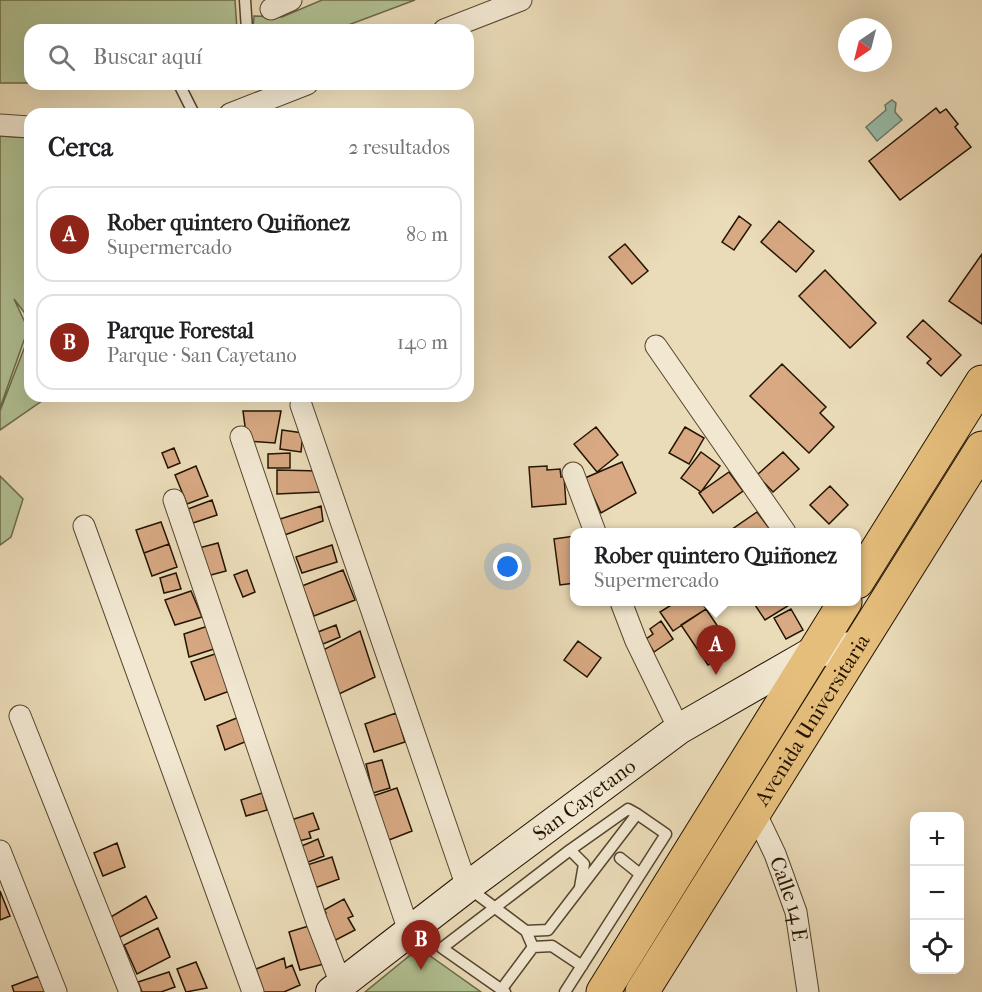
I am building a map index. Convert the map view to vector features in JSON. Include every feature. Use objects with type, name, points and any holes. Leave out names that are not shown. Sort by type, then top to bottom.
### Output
[{"type":"main road","points":[[861,576],[982,382]]},
{"type":"main road","name":"Avenida Universitaria","points":[[642,992],[982,448]]},
{"type":"main road","name":"Avenida Universitaria","points":[[603,992],[838,606]]},
{"type":"main road","name":"San Cayetano","points":[[336,988],[679,729],[811,653],[857,645]]},
{"type":"street","points":[[271,9],[291,0]]},
{"type":"street","points":[[459,24],[521,0]]},
{"type":"street","points":[[245,108],[292,90]]},
{"type":"street","points":[[0,126],[24,127]]},
{"type":"street","points":[[656,346],[782,528]]},
{"type":"street","points":[[301,405],[467,887]]},
{"type":"street","points":[[241,437],[409,931]]},
{"type":"street","points":[[573,473],[594,528]]},
{"type":"street","points":[[174,500],[317,922],[336,988]]},
{"type":"street","points":[[84,526],[253,992]]},
{"type":"street","points":[[623,606],[636,641],[679,729]]},
{"type":"street","points":[[20,716],[130,992]]},
{"type":"street","name":"Calle 14 E","points":[[754,810],[775,854],[796,912],[808,992]]},
{"type":"street","points":[[0,851],[56,992]]},
{"type":"lane","points":[[245,0],[247,24]]},
{"type":"lane","points":[[182,90],[191,108]]},
{"type":"lane","points":[[533,947],[503,991],[442,948],[570,850],[628,809],[666,834],[565,992]]},
{"type":"lane","points":[[548,930],[637,814]]},
{"type":"lane","points":[[570,850],[584,864],[580,887]]},
{"type":"lane","points":[[620,858],[640,874]]},
{"type":"lane","points":[[467,887],[526,931],[533,947]]},
{"type":"lane","points":[[526,931],[548,930]]},
{"type":"lane","points":[[548,930],[552,946]]},
{"type":"lane","points":[[533,947],[552,946],[582,966]]},
{"type":"shaded area","points":[[0,0],[235,0],[237,24],[24,24],[24,83],[0,83]]},
{"type":"shaded area","points":[[322,0],[415,0],[351,24],[253,24],[254,16],[282,17]]},
{"type":"shaded area","points":[[892,100],[896,103],[895,112],[902,120],[877,141],[866,127],[886,110],[885,105]]},
{"type":"shaded area","points":[[0,136],[24,138],[24,312],[14,299],[24,320],[24,340],[0,408]]},
{"type":"shaded area","points":[[24,349],[24,402],[40,402],[0,430],[0,411]]},
{"type":"shaded area","points":[[0,476],[23,499],[11,537],[0,545]]},
{"type":"shaded area","points":[[419,948],[481,992],[365,992]]},
{"type":"building","points":[[936,108],[940,113],[946,109],[958,124],[955,127],[971,147],[900,200],[869,161]]},
{"type":"building","points":[[739,216],[751,225],[734,250],[722,242]]},
{"type":"building","points":[[779,221],[814,251],[796,272],[761,242]]},
{"type":"building","points":[[625,244],[648,271],[632,284],[609,257]]},
{"type":"building","points":[[982,254],[982,324],[949,301]]},
{"type":"building","points":[[825,270],[876,323],[850,348],[799,296]]},
{"type":"building","points":[[923,320],[961,355],[941,376],[927,363],[931,359],[907,337]]},
{"type":"building","points":[[782,364],[826,407],[820,413],[834,427],[809,453],[750,396]]},
{"type":"building","points":[[243,411],[281,411],[275,443],[247,441]]},
{"type":"building","points":[[596,427],[618,455],[597,472],[574,444]]},
{"type":"building","points":[[685,427],[704,438],[689,464],[669,453]]},
{"type":"building","points":[[282,430],[303,433],[301,452],[280,449]]},
{"type":"building","points":[[174,448],[180,463],[168,468],[162,453]]},
{"type":"building","points":[[701,452],[720,466],[701,492],[681,478]]},
{"type":"building","points":[[783,452],[799,469],[773,492],[757,475]]},
{"type":"building","points":[[290,453],[290,468],[268,468],[268,454]]},
{"type":"building","points":[[622,462],[636,493],[601,513],[585,478]]},
{"type":"building","points":[[196,466],[208,496],[187,504],[175,475]]},
{"type":"building","points":[[547,466],[547,470],[560,469],[561,477],[564,476],[566,504],[532,507],[529,467]]},
{"type":"building","points":[[277,470],[320,471],[321,492],[277,494]]},
{"type":"building","points":[[729,472],[743,491],[713,513],[699,493]]},
{"type":"building","points":[[830,486],[848,505],[829,524],[810,505]]},
{"type":"building","points":[[212,500],[217,515],[193,523],[188,509]]},
{"type":"building","points":[[321,506],[323,521],[282,536],[277,520]]},
{"type":"building","points":[[757,512],[769,528],[734,528]]},
{"type":"building","points":[[161,522],[169,544],[144,553],[136,530]]},
{"type":"building","points":[[570,537],[570,584],[560,585],[554,539]]},
{"type":"building","points":[[218,543],[226,571],[207,576],[199,548]]},
{"type":"building","points":[[169,544],[177,567],[152,576],[144,553]]},
{"type":"building","points":[[332,545],[337,562],[302,573],[296,557]]},
{"type":"building","points":[[247,570],[255,592],[243,597],[234,575]]},
{"type":"building","points":[[343,570],[355,600],[314,616],[302,586]]},
{"type":"building","points":[[176,573],[181,589],[164,593],[160,578]]},
{"type":"building","points":[[191,591],[202,617],[175,625],[165,600]]},
{"type":"building","points":[[670,606],[704,606],[706,609],[673,631],[660,612]]},
{"type":"building","points":[[756,606],[788,606],[765,620]]},
{"type":"building","points":[[706,609],[733,649],[708,665],[681,625]]},
{"type":"building","points":[[791,609],[803,630],[786,639],[774,618]]},
{"type":"building","points":[[661,621],[673,639],[654,652],[646,639],[653,634],[650,629]]},
{"type":"building","points":[[336,625],[340,637],[323,644],[318,632]]},
{"type":"building","points":[[208,626],[217,648],[189,657],[184,634]]},
{"type":"building","points":[[360,631],[375,677],[339,694],[323,650]]},
{"type":"building","points":[[578,641],[601,658],[587,677],[564,660]]},
{"type":"building","points":[[221,652],[235,689],[205,700],[191,662]]},
{"type":"building","points":[[396,713],[405,742],[374,752],[365,724]]},
{"type":"building","points":[[244,715],[252,739],[225,750],[217,726]]},
{"type":"building","points":[[382,760],[390,788],[373,793],[366,764]]},
{"type":"building","points":[[397,788],[412,831],[389,840],[373,796]]},
{"type":"building","points":[[262,793],[267,810],[246,816],[241,800]]},
{"type":"building","points":[[313,813],[319,829],[309,832],[311,838],[299,841],[291,820]]},
{"type":"building","points":[[318,839],[324,856],[303,864],[297,848]]},
{"type":"building","points":[[117,843],[125,867],[103,876],[94,853]]},
{"type":"building","points":[[332,857],[339,879],[312,889],[304,866]]},
{"type":"building","points":[[0,891],[10,916],[0,920]]},
{"type":"building","points":[[146,896],[157,918],[120,937],[109,918]]},
{"type":"building","points":[[344,899],[353,916],[348,918],[355,930],[332,942],[318,917],[326,913],[324,910]]},
{"type":"building","points":[[312,925],[324,964],[300,970],[289,932]]},
{"type":"building","points":[[158,928],[170,957],[137,974],[124,945]]},
{"type":"building","points":[[284,958],[286,968],[292,965],[300,985],[284,992],[263,992],[256,969]]},
{"type":"building","points":[[196,962],[207,988],[186,992],[177,969]]},
{"type":"building","points":[[169,972],[175,987],[161,992],[142,992],[138,982]]},
{"type":"building","points":[[39,976],[45,992],[14,992],[12,986]]},
{"type":"place","name":"Rober quintero Quiñonez","points":[[716,675]]},
{"type":"place","name":"Parque Forestal","points":[[421,970]]}]
